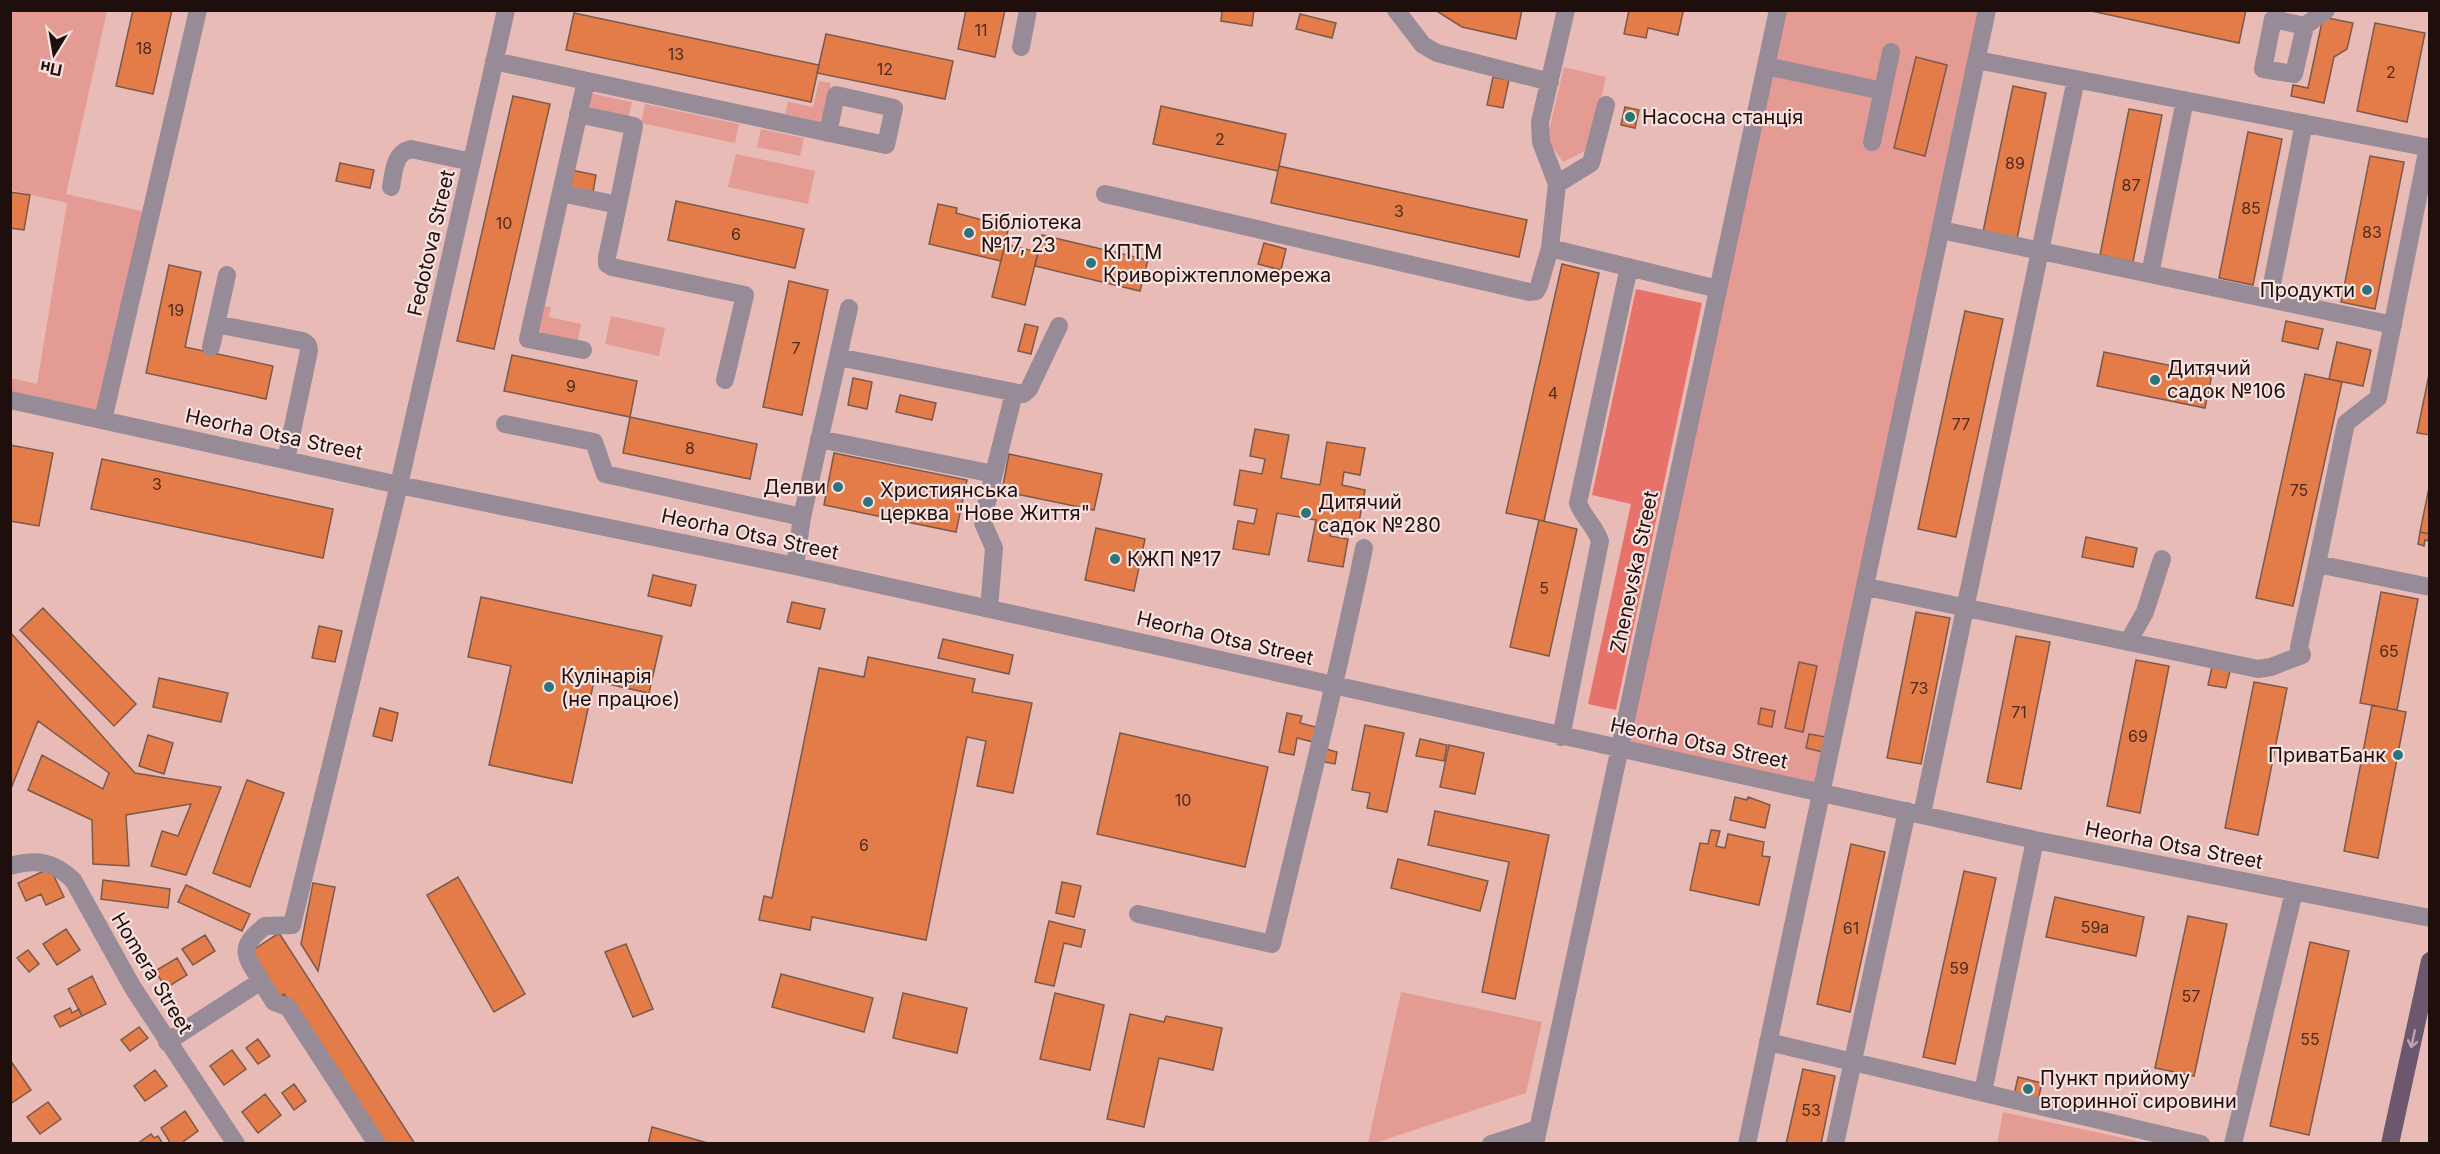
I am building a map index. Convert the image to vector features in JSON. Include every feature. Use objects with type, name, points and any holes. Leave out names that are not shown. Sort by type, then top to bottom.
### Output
[{"type":"main road","points":[[2390,1143],[2430,961]]},
{"type":"street","points":[[103,420],[198,10]]},
{"type":"street","name":"Fedotova Street","points":[[261,981],[245,952],[247,943],[265,926],[292,925],[399,485],[506,10]]},
{"type":"street","points":[[1021,46],[1028,10]]},
{"type":"street","points":[[1396,10],[1423,45],[1437,53],[1550,82]]},
{"type":"street","points":[[1105,194],[1529,292],[1536,291],[1550,248],[1557,184],[1541,142],[1540,122],[1566,10]]},
{"type":"street","name":"Zhenevska Street","points":[[1537,1136],[1778,10]]},
{"type":"street","points":[[1747,1143],[1820,792],[1867,587],[1987,10]]},
{"type":"street","points":[[2305,26],[2326,10]]},
{"type":"street","points":[[1872,141],[1891,52]]},
{"type":"street","points":[[1867,587],[2258,669],[2283,664],[2302,656],[2299,647],[2346,423],[2378,398],[2429,147],[1977,60]]},
{"type":"street","points":[[494,61],[828,133]]},
{"type":"street","points":[[1766,66],[1883,91]]},
{"type":"street","points":[[1835,1143],[1965,608],[2076,79]]},
{"type":"street","points":[[583,350],[528,339],[586,81]]},
{"type":"street","points":[[2150,274],[2185,100]]},
{"type":"street","points":[[1557,184],[1591,163],[1596,152],[1606,105]]},
{"type":"street","points":[[578,114],[634,126],[607,264],[612,267],[745,295],[725,380]]},
{"type":"street","points":[[2269,299],[2304,123]]},
{"type":"street","points":[[391,187],[397,158],[402,151],[411,149],[472,162]]},
{"type":"street","points":[[561,193],[618,205]]},
{"type":"street","points":[[1941,230],[2393,325]]},
{"type":"street","points":[[1550,248],[1718,289]]},
{"type":"street","points":[[1561,737],[1600,541],[1578,503],[1629,267]]},
{"type":"street","points":[[211,347],[227,275]]},
{"type":"street","points":[[795,566],[802,517],[849,308]]},
{"type":"street","points":[[216,324],[303,341],[308,345],[309,351],[286,460]]},
{"type":"street","points":[[838,357],[1023,394],[1029,389],[1059,326]]},
{"type":"street","points":[[989,609],[994,548],[983,523],[1014,393]]},
{"type":"street","name":"Heorha Otsa Street","points":[[10,400],[399,485],[795,566],[1619,750],[1915,812],[2035,840],[2430,918]]},
{"type":"street","points":[[506,424],[594,442],[605,474],[802,517]]},
{"type":"street","points":[[819,439],[994,474]]},
{"type":"street","points":[[1138,914],[1272,944],[1323,728],[1336,686],[1364,548]]},
{"type":"street","points":[[2128,642],[2145,612],[2162,559]]},
{"type":"street","points":[[2317,564],[2430,587]]},
{"type":"street","points":[[1983,1092],[2035,840]]},
{"type":"street","name":"Homera Street","points":[[10,866],[30,861],[48,862],[61,868],[73,880],[133,988],[236,1143]]},
{"type":"street","points":[[2233,1143],[2294,892]]},
{"type":"street","points":[[167,1042],[261,981],[274,1002],[288,1007],[377,1143]]},
{"type":"street","points":[[1768,1042],[2201,1143]]},
{"type":"street","points":[[1491,1143],[1537,1136]]},
{"type":"shaded area","points":[[11,11],[107,11],[66,194],[150,213],[103,420],[11,400],[10,378],[37,384],[67,203],[11,190]]},
{"type":"shaded area","points":[[1778,11],[1987,11],[1820,792],[1619,750]]},
{"type":"shaded area","points":[[1564,67],[1606,77],[1589,149],[1563,162],[1547,139]]},
{"type":"shaded area","points":[[819,81],[831,83],[822,122],[785,114],[788,102],[813,107]]},
{"type":"shaded area","points":[[589,93],[632,102],[628,120],[585,111]]},
{"type":"shaded area","points":[[645,104],[739,124],[735,143],[641,123]]},
{"type":"shaded area","points":[[761,129],[804,138],[800,156],[757,147]]},
{"type":"shaded area","points":[[736,154],[815,171],[808,204],[728,187]]},
{"type":"shaded area","points":[[1636,289],[1702,303],[1616,710],[1588,704],[1631,504],[1592,495]]},
{"type":"shaded area","points":[[539,305],[551,307],[549,317],[581,324],[577,343],[533,334]]},
{"type":"shaded area","points":[[611,316],[665,328],[659,356],[605,344]]},
{"type":"shaded area","points":[[1401,992],[1542,1022],[1526,1093],[1375,1143],[1368,1143]]},
{"type":"shaded area","points":[[2003,1112],[2146,1143],[1997,1143]]},
{"type":"building","points":[[133,10],[172,10],[153,94],[116,86]]},
{"type":"building","points":[[966,10],[1005,10],[995,57],[958,49]]},
{"type":"building","points":[[1222,10],[1254,10],[1252,26],[1221,21]]},
{"type":"building","points":[[1435,10],[1522,10],[1516,39],[1462,27]]},
{"type":"building","points":[[1629,10],[1680,10],[1683,12],[1678,35],[1648,28],[1646,38],[1624,34]]},
{"type":"building","points":[[2087,10],[2246,10],[2239,43]]},
{"type":"building","points":[[574,13],[819,65],[811,102],[566,50]]},
{"type":"building","points":[[1300,14],[1336,23],[1332,38],[1296,29]]},
{"type":"building","points":[[2323,17],[2353,23],[2347,49],[2334,57],[2324,103],[2291,96],[2293,85],[2308,88]]},
{"type":"building","points":[[2375,23],[2425,33],[2407,122],[2357,111]]},
{"type":"building","points":[[826,34],[953,61],[945,99],[817,73]]},
{"type":"building","points":[[1916,57],[1947,65],[1925,156],[1894,148]]},
{"type":"building","points":[[1493,77],[1509,80],[1503,108],[1487,105]]},
{"type":"building","points":[[2013,86],[2046,93],[2017,239],[1983,232]]},
{"type":"building","points":[[513,96],[550,104],[494,349],[457,341]]},
{"type":"building","points":[[1161,106],[1286,134],[1278,171],[1153,144]]},
{"type":"building","name":"Насосна станція","points":[[1625,107],[1639,110],[1635,128],[1621,125]]},
{"type":"building","points":[[2129,109],[2162,115],[2133,262],[2100,255]]},
{"type":"building","points":[[2248,132],[2282,139],[2253,285],[2219,278]]},
{"type":"building","points":[[2370,156],[2404,162],[2375,309],[2341,302]]},
{"type":"building","points":[[340,163],[374,170],[370,188],[336,181]]},
{"type":"building","points":[[1279,166],[1527,220],[1519,257],[1271,203]]},
{"type":"building","points":[[571,170],[596,175],[593,192],[568,187]]},
{"type":"building","points":[[10,192],[30,195],[24,230],[10,228]]},
{"type":"building","points":[[676,201],[804,229],[795,268],[668,240]]},
{"type":"building","name":"Бібліотека №17, 23","points":[[938,204],[957,208],[956,213],[990,222],[991,217],[1010,221],[1001,261],[929,244]]},
{"type":"building","name":"КПТМ Криворіжтепломережа","points":[[1042,235],[1148,260],[1140,291],[1035,266]]},
{"type":"building","points":[[1264,243],[1286,249],[1281,270],[1258,264]]},
{"type":"building","points":[[1005,244],[1038,252],[1025,305],[992,297]]},
{"type":"building","points":[[1562,264],[1599,273],[1544,521],[1506,513]]},
{"type":"building","points":[[169,265],[201,272],[185,347],[273,366],[266,399],[146,373]]},
{"type":"building","points":[[789,281],[828,290],[802,415],[763,407]]},
{"type":"building","points":[[1965,311],[2003,319],[1956,537],[1918,529]]},
{"type":"building","points":[[2286,321],[2323,329],[2318,349],[2282,341]]},
{"type":"building","points":[[1025,324],[1038,327],[1031,354],[1018,351]]},
{"type":"building","points":[[2337,342],[2371,350],[2363,386],[2329,379]]},
{"type":"building","points":[[2104,352],[2212,374],[2205,408],[2097,386]]},
{"type":"building","points":[[512,355],[637,381],[630,417],[504,391]]},
{"type":"building","points":[[2430,370],[2430,435],[2417,433]]},
{"type":"building","points":[[2305,374],[2342,382],[2293,606],[2256,598]]},
{"type":"building","points":[[853,378],[872,382],[867,409],[848,405]]},
{"type":"building","points":[[900,395],[936,403],[932,420],[896,412]]},
{"type":"building","points":[[630,417],[757,444],[750,479],[623,453]]},
{"type":"building","points":[[1255,429],[1289,435],[1281,478],[1320,485],[1327,442],[1365,448],[1360,475],[1344,472],[1342,485],[1365,490],[1358,527],[1333,522],[1330,536],[1348,539],[1343,567],[1308,561],[1316,520],[1277,513],[1269,555],[1233,549],[1238,521],[1254,524],[1257,509],[1234,505],[1240,470],[1262,474],[1265,459],[1250,456]]},
{"type":"building","points":[[10,445],[53,453],[39,526],[10,521]]},
{"type":"building","points":[[834,453],[967,480],[956,532],[824,505]]},
{"type":"building","points":[[1009,454],[1102,474],[1094,510],[1002,491]]},
{"type":"building","points":[[102,459],[333,509],[323,558],[91,509]]},
{"type":"building","points":[[2430,483],[2430,534],[2420,532]]},
{"type":"building","points":[[1539,520],[1577,529],[1549,656],[1510,647]]},
{"type":"building","name":"КЖП №17","points":[[1096,528],[1145,539],[1134,591],[1085,580]]},
{"type":"building","points":[[2420,532],[2430,534],[2430,541],[2425,540],[2424,546],[2418,544]]},
{"type":"building","points":[[2086,537],[2137,548],[2133,567],[2082,557]]},
{"type":"building","points":[[653,575],[696,585],[691,606],[648,596]]},
{"type":"building","points":[[2381,592],[2418,599],[2397,710],[2360,703]]},
{"type":"building","name":"Кулінарія (не працює)","points":[[481,597],[662,636],[649,693],[594,681],[572,783],[489,765],[511,666],[468,657]]},
{"type":"building","points":[[792,602],[825,609],[820,629],[787,622]]},
{"type":"building","points":[[43,608],[136,704],[114,726],[20,630]]},
{"type":"building","points":[[1916,612],[1950,618],[1921,764],[1887,758]]},
{"type":"building","points":[[319,626],[342,631],[335,662],[312,658]]},
{"type":"building","points":[[10,632],[135,773],[221,787],[186,875],[151,866],[162,831],[178,836],[191,804],[126,815],[129,866],[93,864],[92,820],[28,790],[42,755],[103,789],[109,773],[38,721],[10,791]]},
{"type":"building","points":[[2016,636],[2050,642],[2021,789],[1987,782]]},
{"type":"building","points":[[943,639],[1013,655],[1009,674],[938,658]]},
{"type":"building","points":[[868,657],[975,679],[972,692],[1032,703],[1013,793],[977,786],[986,741],[967,737],[926,940],[812,917],[810,930],[759,920],[764,896],[772,898],[819,668],[864,677]]},
{"type":"building","points":[[2136,660],[2169,666],[2140,813],[2107,806]]},
{"type":"building","points":[[1799,662],[1817,666],[1803,732],[1785,728]]},
{"type":"building","points":[[2212,667],[2230,671],[2226,688],[2208,685]]},
{"type":"building","points":[[159,678],[228,693],[221,722],[153,707]]},
{"type":"building","points":[[2254,682],[2287,688],[2258,835],[2225,828]]},
{"type":"building","points":[[2372,705],[2406,712],[2378,858],[2344,851]]},
{"type":"building","points":[[380,708],[398,713],[392,741],[373,736]]},
{"type":"building","points":[[1761,708],[1775,711],[1772,727],[1758,724]]},
{"type":"building","points":[[1287,713],[1302,716],[1300,723],[1316,727],[1313,742],[1297,738],[1294,755],[1279,752]]},
{"type":"building","points":[[1365,725],[1404,733],[1387,812],[1367,808],[1370,793],[1352,790]]},
{"type":"building","points":[[1120,733],[1268,767],[1245,867],[1097,834]]},
{"type":"building","points":[[1809,734],[1826,737],[1823,752],[1806,748]]},
{"type":"building","points":[[148,735],[173,743],[164,774],[139,766]]},
{"type":"building","points":[[1420,739],[1447,745],[1444,761],[1416,756]]},
{"type":"building","points":[[1449,745],[1484,753],[1475,794],[1440,787]]},
{"type":"building","points":[[1326,749],[1337,752],[1335,764],[1324,762]]},
{"type":"building","points":[[247,780],[284,793],[250,887],[213,873]]},
{"type":"building","points":[[1735,797],[1747,800],[1748,797],[1770,805],[1765,828],[1730,820]]},
{"type":"building","points":[[1435,811],[1549,835],[1515,999],[1482,992],[1509,862],[1428,845]]},
{"type":"building","points":[[1711,830],[1720,831],[1716,846],[1725,848],[1728,834],[1764,842],[1762,856],[1770,857],[1759,905],[1690,890],[1700,843],[1708,844]]},
{"type":"building","points":[[1851,844],[1885,852],[1850,1012],[1817,1004]]},
{"type":"building","points":[[1398,859],[1488,881],[1480,911],[1391,888]]},
{"type":"building","points":[[50,868],[64,897],[46,905],[41,894],[26,901],[18,883]]},
{"type":"building","points":[[1964,871],[1996,878],[1955,1064],[1923,1057]]},
{"type":"building","points":[[458,877],[525,994],[494,1012],[427,895]]},
{"type":"building","points":[[103,880],[170,889],[168,908],[101,899]]},
{"type":"building","points":[[1062,882],[1081,886],[1074,917],[1056,913]]},
{"type":"building","points":[[313,883],[335,887],[318,971],[301,944]]},
{"type":"building","points":[[186,885],[250,914],[242,931],[178,902]]},
{"type":"building","points":[[2055,897],[2144,917],[2136,956],[2046,937]]},
{"type":"building","points":[[2188,916],[2227,924],[2194,1076],[2155,1068]]},
{"type":"building","points":[[1049,921],[1085,930],[1081,947],[1064,943],[1054,986],[1035,982]]},
{"type":"building","points":[[66,929],[80,950],[57,965],[43,944]]},
{"type":"building","points":[[279,933],[415,1144],[381,1144],[284,994],[276,999],[247,954]]},
{"type":"building","points":[[205,935],[215,951],[193,965],[182,949]]},
{"type":"building","points":[[2310,942],[2349,951],[2309,1135],[2270,1126]]},
{"type":"building","points":[[626,944],[653,1009],[633,1017],[605,952]]},
{"type":"building","points":[[28,950],[39,964],[29,972],[17,958]]},
{"type":"building","points":[[177,958],[187,975],[166,988],[155,971]]},
{"type":"building","points":[[781,974],[873,998],[864,1032],[772,1007]]},
{"type":"building","points":[[92,976],[106,1004],[82,1016],[68,989]]},
{"type":"building","points":[[903,993],[967,1008],[957,1053],[893,1038]]},
{"type":"building","points":[[1055,993],[1104,1005],[1090,1070],[1040,1059]]},
{"type":"building","points":[[70,1008],[72,1013],[79,1009],[82,1016],[60,1027],[54,1016]]},
{"type":"building","points":[[1130,1014],[1164,1022],[1166,1016],[1222,1028],[1213,1070],[1159,1058],[1144,1127],[1107,1119]]},
{"type":"building","points":[[139,1027],[148,1038],[130,1051],[121,1040]]},
{"type":"building","points":[[258,1039],[270,1056],[258,1064],[246,1048]]},
{"type":"building","points":[[232,1050],[246,1069],[224,1085],[210,1066]]},
{"type":"building","points":[[10,1060],[31,1090],[10,1104]]},
{"type":"building","points":[[1803,1069],[1835,1076],[1821,1144],[1786,1144]]},
{"type":"building","points":[[155,1070],[167,1086],[145,1101],[134,1086]]},
{"type":"building","name":"Пункт прийому вторинної сировини","points":[[2018,1077],[2042,1083],[2038,1100],[2014,1095]]},
{"type":"building","points":[[294,1084],[306,1101],[294,1110],[282,1093]]},
{"type":"building","points":[[265,1094],[281,1115],[258,1133],[242,1112]]},
{"type":"building","points":[[48,1102],[61,1119],[40,1134],[27,1117]]},
{"type":"building","points":[[185,1111],[198,1131],[180,1144],[171,1144],[161,1128]]},
{"type":"building","points":[[652,1127],[711,1144],[648,1144]]},
{"type":"building","points":[[151,1134],[154,1138],[158,1136],[163,1144],[137,1144]]},
{"type":"place","name":"Насосна станція","points":[[1630,117]]},
{"type":"place","name":"Бібліотека №17, 23","points":[[969,233]]},
{"type":"place","name":"КПТМ Криворіжтепломережа","points":[[1091,263]]},
{"type":"place","name":"Продукти","points":[[2367,290]]},
{"type":"place","name":"Дитячий садок №106","points":[[2155,380]]},
{"type":"place","name":"Делви","points":[[838,487]]},
{"type":"place","name":"Християнська церква \"Нове Життя\"","points":[[868,502]]},
{"type":"place","name":"Дитячий садок №280","points":[[1306,513]]},
{"type":"place","name":"КЖП №17","points":[[1115,559]]},
{"type":"place","name":"Кулінарія (не працює)","points":[[549,687]]},
{"type":"place","name":"ПриватБанк","points":[[2398,755]]},
{"type":"place","name":"Пункт прийому вторинної сировини","points":[[2028,1089]]}]
